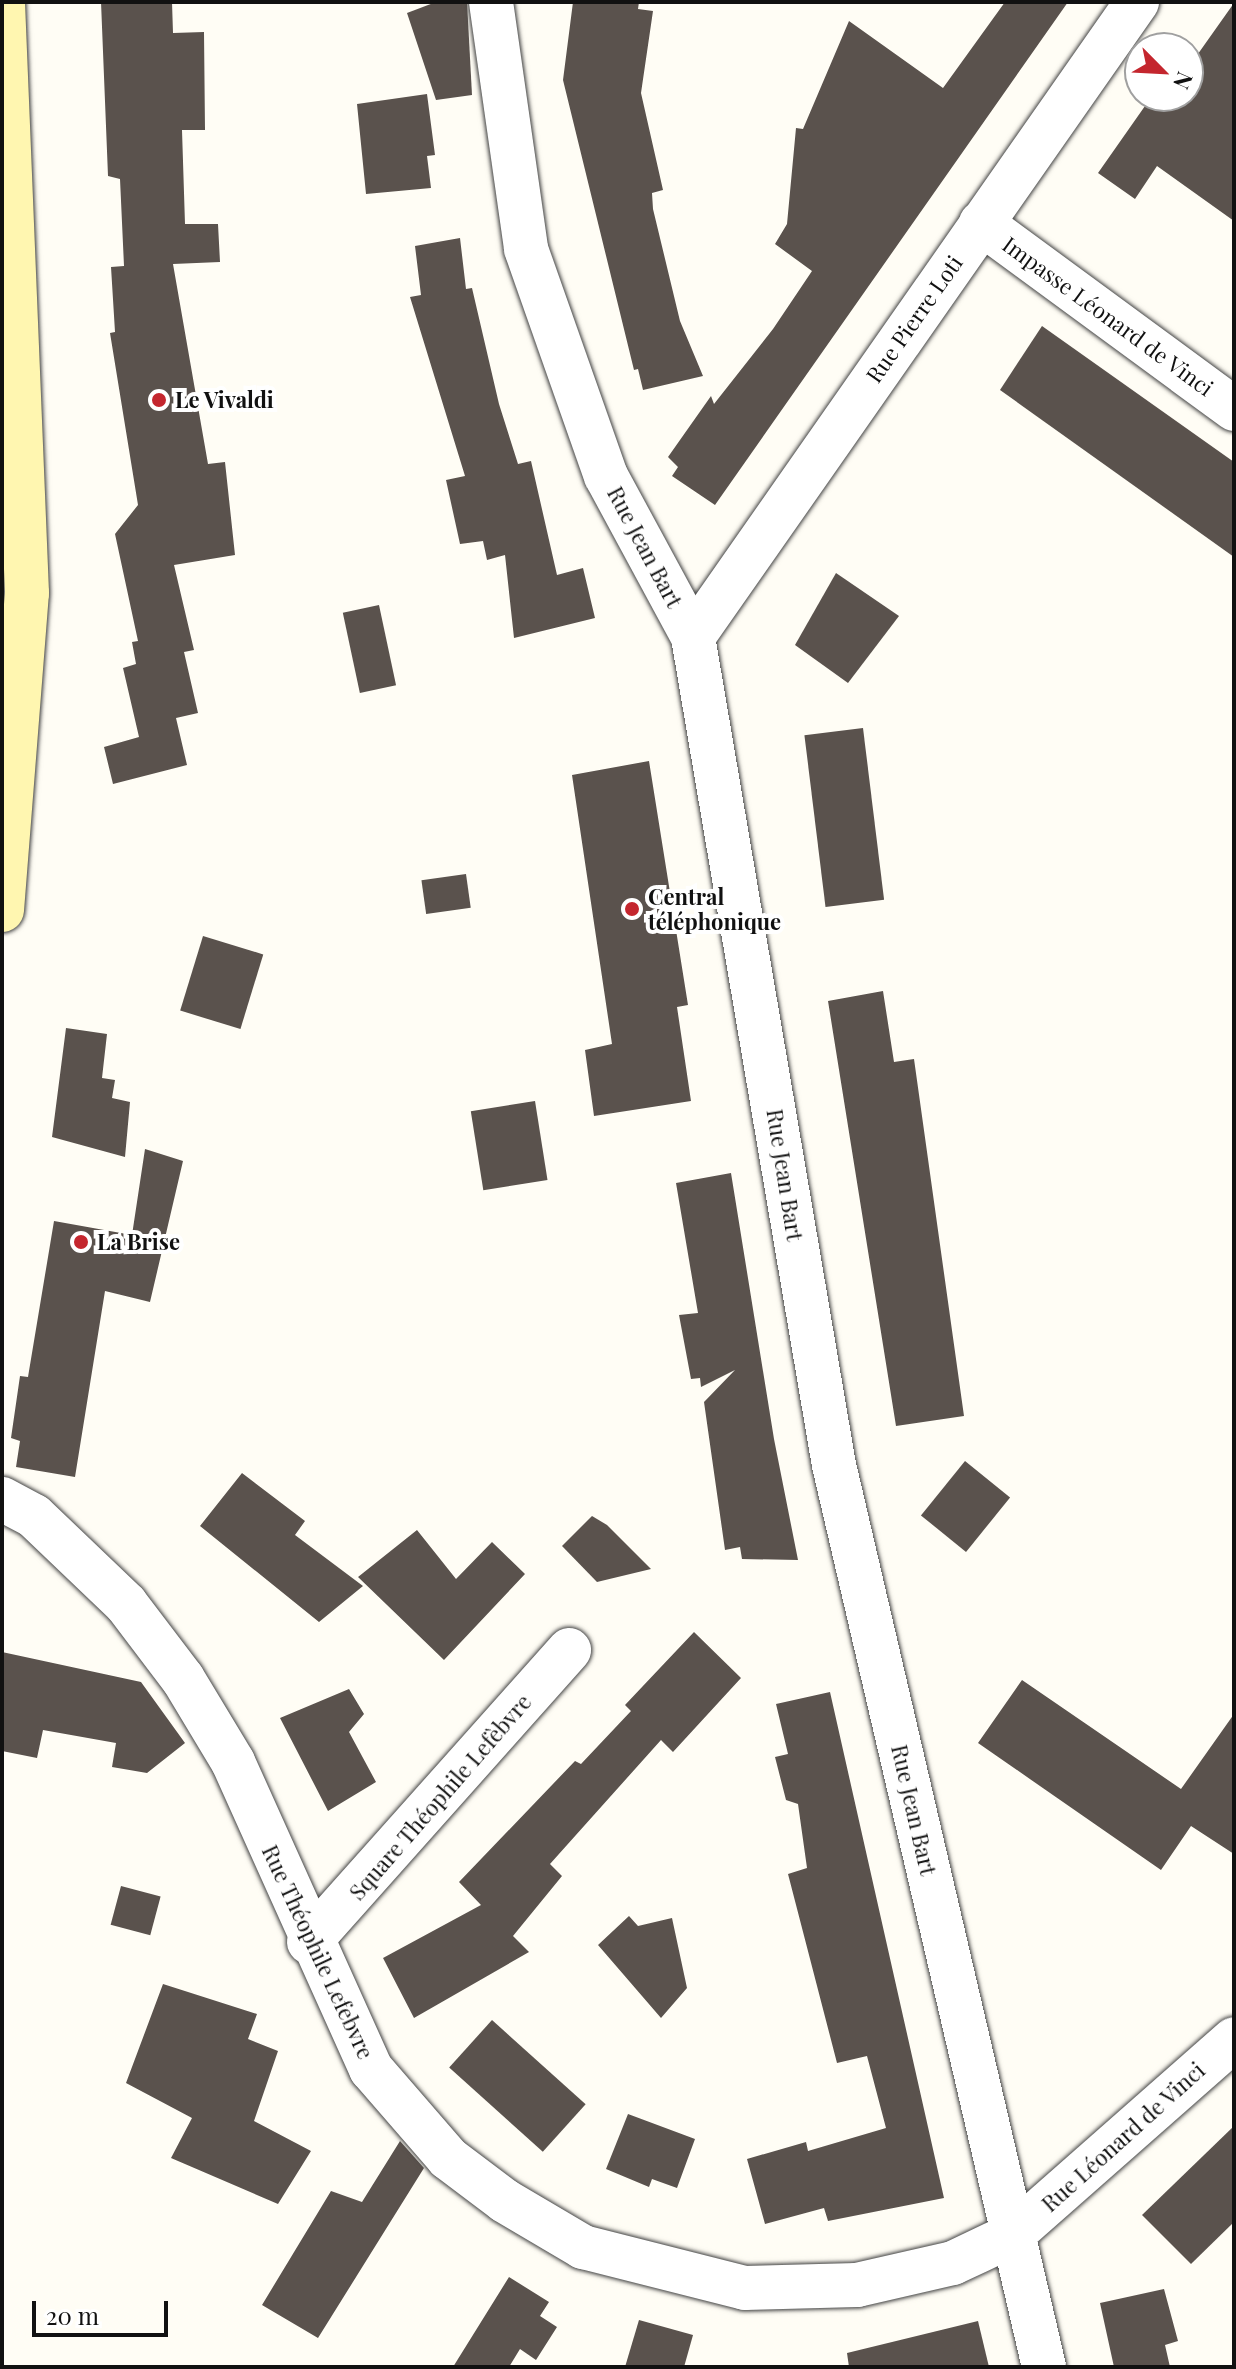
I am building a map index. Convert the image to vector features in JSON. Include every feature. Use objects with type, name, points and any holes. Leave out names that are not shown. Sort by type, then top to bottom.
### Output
[{"type":"main road","points":[[2,910],[27,593],[3,2]]},
{"type":"street","name":"Rue Jean Bart","points":[[491,2],[526,249],[606,476],[693,637],[834,1465],[1044,2367]]},
{"type":"street","name":"Rue Pierre Loti","points":[[693,637],[1137,2]]},
{"type":"street","name":"Impasse Léonard de Vinci","points":[[981,223],[1234,409]]},
{"type":"street","name":"Rue Théophile Lefebvre","points":[[2,1499],[34,1516],[126,1604],[183,1679],[233,1762],[309,1942],[371,2069],[448,2158],[505,2201],[583,2247],[745,2288],[857,2285],[939,2266],[1012,2235]]},
{"type":"street","name":"Square Théophile Lefèbvre","points":[[309,1942],[569,1650]]},
{"type":"street","name":"Rue Léonard de Vinci","points":[[1012,2235],[1234,2039]]},
{"type":"building","points":[[101,2],[172,2],[173,33],[204,32],[205,130],[182,130],[185,224],[218,224],[220,262],[173,264],[208,464],[225,462],[235,555],[174,565],[194,650],[184,652],[198,713],[176,718],[187,765],[113,784],[104,747],[139,737],[123,668],[136,664],[132,642],[138,641],[115,534],[138,505],[110,333],[115,332],[111,267],[124,266],[120,179],[108,176]]},
{"type":"building","points":[[436,2],[467,2],[472,95],[436,100],[407,13]]},
{"type":"building","points":[[573,2],[639,2],[638,9],[653,11],[641,93],[663,190],[652,193],[653,209],[680,321],[703,376],[643,390],[638,369],[634,370],[563,80]]},
{"type":"building","points":[[1005,2],[1068,2],[715,505],[672,476],[678,467],[668,457],[711,396],[714,404],[773,329],[812,271],[775,244],[787,224],[796,128],[803,129],[849,21],[943,88]]},
{"type":"building","points":[[1234,3],[1234,221],[1157,166],[1135,199],[1098,173],[1141,112],[1204,112],[1204,45]]},
{"type":"building","points":[[427,94],[435,155],[427,156],[431,188],[366,194],[357,104]]},
{"type":"building","points":[[460,238],[466,289],[472,288],[499,404],[518,464],[531,461],[557,575],[583,568],[595,618],[514,638],[505,555],[487,560],[483,541],[460,544],[446,480],[465,476],[410,297],[421,295],[415,246]]},
{"type":"building","points":[[1042,326],[1234,462],[1234,557],[1000,390]]},
{"type":"building","points":[[836,573],[899,616],[848,683],[795,645]]},
{"type":"building","points":[[379,605],[396,685],[360,693],[343,613]]},
{"type":"building","points":[[863,728],[884,900],[826,907],[804,735]]},
{"type":"building","name":"Central téléphonique","points":[[649,761],[688,1005],[677,1007],[691,1101],[594,1116],[585,1050],[612,1044],[572,775]]},
{"type":"building","points":[[466,874],[471,908],[426,914],[421,880]]},
{"type":"building","points":[[203,936],[263,954],[240,1029],[180,1011]]},
{"type":"building","points":[[883,991],[894,1062],[914,1059],[964,1416],[896,1426],[828,1001]]},
{"type":"building","points":[[66,1028],[107,1034],[102,1078],[115,1080],[112,1098],[130,1102],[125,1157],[52,1137]]},
{"type":"building","points":[[535,1101],[548,1180],[483,1190],[471,1111]]},
{"type":"building","points":[[145,1149],[183,1161],[150,1302],[105,1291],[75,1477],[16,1467],[20,1441],[11,1438],[20,1376],[28,1377],[54,1221],[132,1235]]},
{"type":"building","points":[[731,1173],[774,1439],[798,1560],[742,1559],[740,1547],[725,1550],[704,1402],[735,1370],[701,1387],[700,1378],[691,1379],[679,1315],[698,1313],[676,1183]]},
{"type":"building","points":[[965,1461],[1010,1498],[966,1552],[921,1515]]},
{"type":"building","points":[[242,1473],[305,1521],[295,1535],[363,1586],[319,1622],[200,1526]]},
{"type":"building","points":[[592,1516],[607,1525],[651,1569],[597,1582],[562,1546]]},
{"type":"building","points":[[417,1530],[456,1579],[492,1542],[525,1574],[444,1660],[358,1577]]},
{"type":"building","points":[[694,1632],[741,1678],[673,1752],[661,1740],[550,1864],[562,1876],[513,1936],[529,1952],[414,2018],[383,1958],[481,1905],[459,1882],[575,1761],[581,1764],[631,1711],[625,1705]]},
{"type":"building","points":[[2,1652],[141,1682],[185,1743],[147,1773],[112,1767],[116,1743],[43,1730],[37,1758],[2,1751]]},
{"type":"building","points":[[1022,1680],[1181,1789],[1234,1714],[1234,1854],[1191,1826],[1161,1870],[978,1743]]},
{"type":"building","points":[[349,1689],[364,1714],[349,1732],[376,1782],[328,1811],[280,1718]]},
{"type":"building","points":[[830,1692],[944,2198],[828,2221],[824,2208],[765,2224],[747,2159],[806,2142],[808,2151],[886,2128],[867,2056],[837,2063],[788,1874],[807,1868],[798,1804],[786,1800],[775,1757],[788,1754],[776,1704]]},
{"type":"building","points":[[121,1886],[161,1897],[150,1935],[111,1925]]},
{"type":"building","points":[[629,1916],[638,1926],[672,1918],[687,1988],[661,2018],[598,1945]]},
{"type":"building","points":[[163,1984],[257,2014],[248,2039],[278,2051],[254,2121],[311,2151],[278,2204],[171,2158],[192,2118],[126,2083]]},
{"type":"building","points":[[492,2020],[586,2104],[543,2152],[449,2068]]},
{"type":"building","points":[[628,2114],[695,2139],[677,2188],[652,2179],[649,2187],[606,2169]]},
{"type":"building","points":[[1234,2126],[1234,2222],[1191,2264],[1142,2215]]},
{"type":"building","points":[[400,2141],[424,2168],[318,2338],[262,2305],[331,2191],[362,2202]]},
{"type":"building","points":[[509,2277],[549,2302],[540,2316],[557,2327],[536,2360],[520,2349],[509,2367],[453,2367]]},
{"type":"building","points":[[1164,2289],[1178,2341],[1165,2345],[1170,2367],[1114,2367],[1100,2303]]},
{"type":"building","points":[[639,2320],[693,2335],[684,2367],[625,2367]]},
{"type":"building","points":[[978,2321],[989,2367],[849,2367],[847,2353]]},
{"type":"place","name":"Le Vivaldi","points":[[159,400]]},
{"type":"place","name":"Central téléphonique","points":[[632,909]]},
{"type":"place","name":"La Brise","points":[[81,1242]]}]
